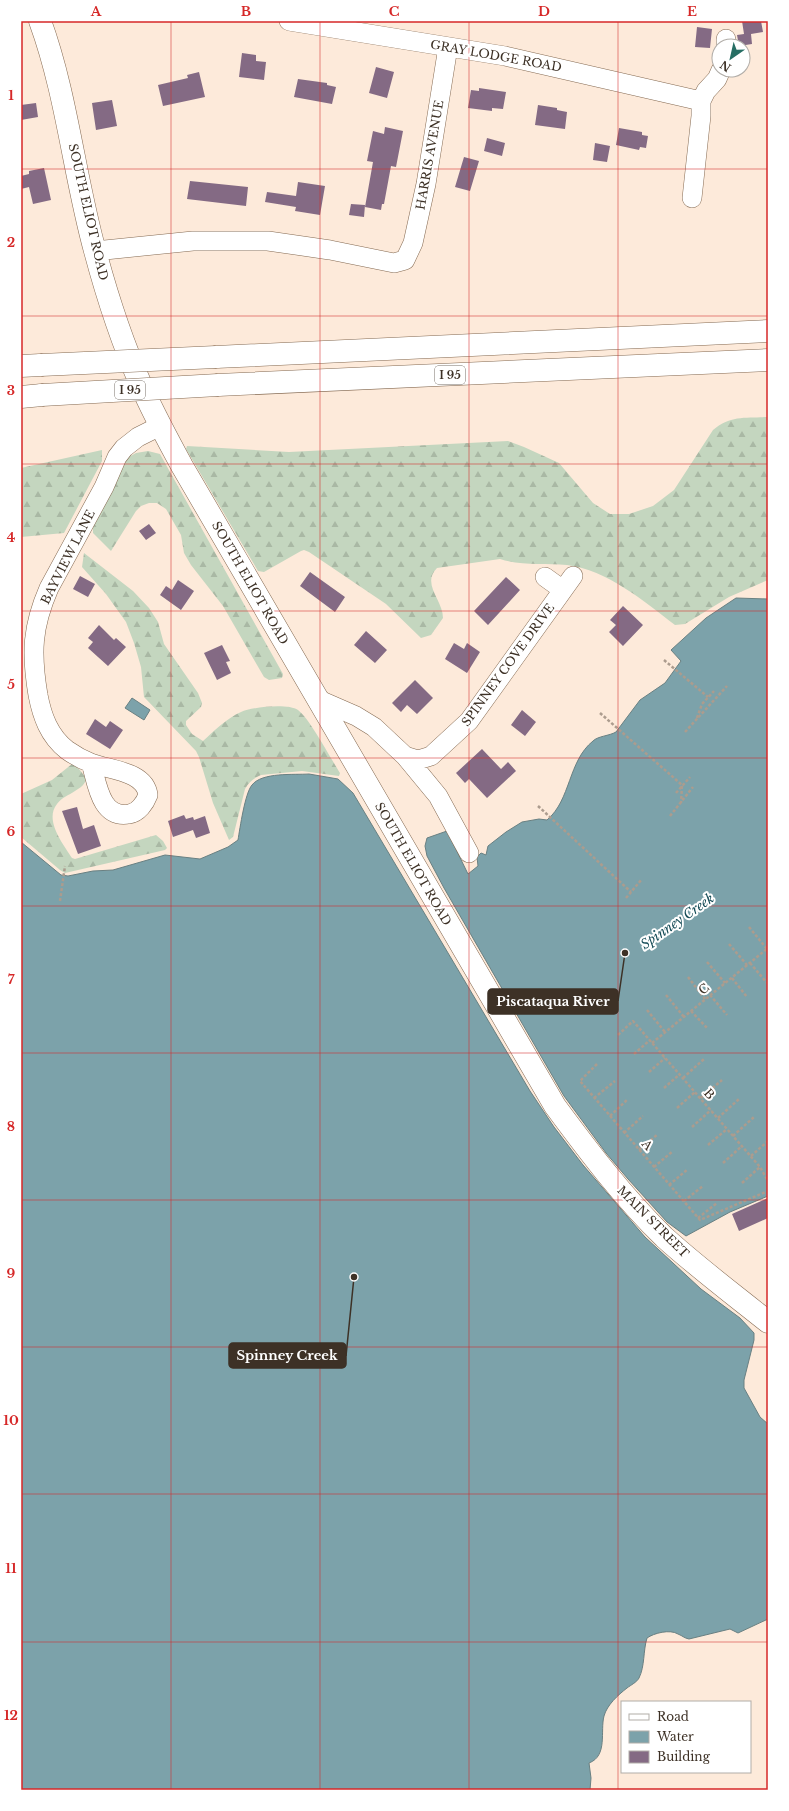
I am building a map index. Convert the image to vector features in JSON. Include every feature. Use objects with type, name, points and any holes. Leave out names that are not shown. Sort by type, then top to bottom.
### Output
[{"type":"main road","name":"SOUTH ELIOT ROAD","points":[[40,21],[61,96],[95,251],[121,334],[141,386],[160,426],[317,699],[555,1106]]},
{"type":"main road","points":[[21,366],[768,331]]},
{"type":"main road","name":"I 95","points":[[21,397],[218,385],[768,360]]},
{"type":"main road","name":"MAIN STREET","points":[[555,1106],[607,1174],[664,1236],[717,1282],[768,1322]]},
{"type":"street","name":"GRAY LODGE ROAD","points":[[289,21],[512,57],[701,101]]},
{"type":"street","name":"HARRIS AVENUE","points":[[95,251],[193,241],[268,241],[330,250],[389,263],[405,260],[413,243],[426,184],[448,47]]},
{"type":"street","points":[[692,198],[701,116],[701,101],[706,92],[718,78]]},
{"type":"street","name":"BAYVIEW LANE","points":[[91,763],[72,753],[62,745],[51,733],[44,719],[33,667],[36,625],[42,604],[49,588],[104,487],[117,457],[124,448],[138,437],[160,426]]},
{"type":"street","name":"SPINNEY COVE DRIVE","points":[[405,756],[418,760],[431,756],[469,721],[568,583],[545,577]]},
{"type":"street","points":[[317,699],[336,706],[368,724],[405,756],[438,796],[469,853]]},
{"type":"path","points":[[664,660],[708,697]]},
{"type":"path","points":[[685,732],[727,686]]},
{"type":"path","points":[[696,721],[702,704],[714,691]]},
{"type":"path","points":[[600,713],[682,785]]},
{"type":"path","points":[[676,793],[690,777]]},
{"type":"path","points":[[680,803],[682,785]]},
{"type":"path","points":[[670,816],[693,787]]},
{"type":"path","points":[[538,806],[631,892]]},
{"type":"path","points":[[60,901],[65,866]]},
{"type":"path","points":[[626,898],[642,879]]},
{"type":"path","points":[[750,927],[768,948]]},
{"type":"path","points":[[729,944],[747,965]]},
{"type":"path","name":"C","points":[[652,1043],[768,948]]},
{"type":"path","points":[[707,962],[725,983]]},
{"type":"path","points":[[750,962],[768,984]]},
{"type":"path","points":[[688,977],[706,999]]},
{"type":"path","points":[[732,978],[747,997]]},
{"type":"path","points":[[666,995],[684,1017]]},
{"type":"path","points":[[710,995],[726,1015]]},
{"type":"path","points":[[647,1010],[665,1032]]},
{"type":"path","points":[[691,1011],[708,1029]]},
{"type":"path","name":"B","points":[[618,1035],[634,1021],[751,1156],[760,1167],[768,1181]]},
{"type":"path","points":[[634,1054],[650,1040]]},
{"type":"path","points":[[649,1072],[665,1058]]},
{"type":"path","points":[[683,1078],[704,1059]]},
{"type":"path","name":"A","points":[[597,1064],[580,1081],[699,1219]]},
{"type":"path","points":[[664,1088],[680,1074]]},
{"type":"path","points":[[701,1098],[722,1080]]},
{"type":"path","points":[[594,1098],[614,1081]]},
{"type":"path","points":[[677,1108],[695,1092]]},
{"type":"path","points":[[610,1116],[628,1099]]},
{"type":"path","points":[[718,1118],[739,1099]]},
{"type":"path","points":[[692,1127],[711,1110]]},
{"type":"path","points":[[624,1133],[643,1116]]},
{"type":"path","points":[[733,1136],[754,1117]]},
{"type":"path","points":[[708,1144],[727,1128]]},
{"type":"path","points":[[639,1150],[658,1134]]},
{"type":"path","points":[[751,1156],[768,1141]]},
{"type":"path","points":[[723,1162],[742,1146]]},
{"type":"path","points":[[654,1167],[673,1151]]},
{"type":"path","points":[[742,1183],[760,1167]]},
{"type":"path","points":[[669,1184],[688,1169]]},
{"type":"path","points":[[684,1201],[703,1186]]},
{"type":"path","points":[[699,1219],[768,1191]]},
{"type":"path","points":[[699,1219],[717,1203]]},
{"type":"green space","points":[[768,417],[768,580],[729,597],[685,624],[675,625],[638,597],[611,580],[596,573],[567,565],[516,563],[500,559],[437,568],[431,580],[443,618],[431,635],[421,638],[386,604],[309,552],[304,550],[301,551],[264,572],[258,571],[186,449],[187,446],[289,452],[508,441],[559,463],[593,503],[610,514],[629,514],[653,506],[674,490],[713,430],[719,425],[739,418]]},
{"type":"green space","points":[[102,450],[102,461],[64,533],[21,537],[21,468]]},
{"type":"green space","points":[[148,451],[160,454],[283,674],[282,678],[269,680],[264,677],[223,606],[191,565],[184,553],[181,535],[166,509],[157,503],[149,503],[141,506],[136,511],[111,551],[93,533],[93,525],[127,458],[136,453]]},
{"type":"green space","points":[[84,553],[133,591],[149,608],[158,622],[164,644],[198,693],[202,703],[201,707],[186,721],[186,725],[192,734],[203,741],[226,721],[246,710],[270,706],[293,708],[298,710],[303,715],[314,730],[340,773],[339,776],[302,771],[261,775],[256,777],[245,789],[233,837],[229,840],[213,803],[196,751],[144,697],[141,667],[126,622],[106,594],[82,567]]},
{"type":"green space","points":[[72,764],[79,769],[86,780],[81,787],[63,798],[57,804],[53,817],[56,832],[72,858],[75,859],[156,835],[163,841],[167,848],[165,850],[65,873],[21,837],[21,794],[52,780]]},
{"type":"water","points":[[736,598],[768,599],[768,1196],[730,1212],[686,1236],[667,1222],[628,1179],[606,1153],[564,1096],[444,888],[427,856],[425,846],[427,838],[447,831],[468,874],[478,866],[477,857],[481,853],[486,855],[488,846],[506,832],[522,822],[539,819],[547,820],[555,812],[561,802],[574,770],[585,749],[595,739],[616,732],[640,700],[665,683],[681,661],[671,650],[706,618]]},
{"type":"water","points":[[132,698],[150,710],[144,720],[125,708]]},
{"type":"water","points":[[309,774],[338,779],[353,793],[530,1091],[554,1127],[583,1165],[645,1237],[701,1289],[740,1318],[754,1333],[754,1340],[744,1380],[744,1388],[760,1417],[768,1424],[768,1619],[738,1633],[730,1629],[689,1639],[675,1633],[667,1632],[658,1633],[647,1638],[639,1678],[610,1704],[605,1712],[601,1749],[595,1760],[589,1763],[591,1778],[590,1790],[21,1790],[21,842],[61,875],[68,876],[93,871],[113,870],[165,855],[200,859],[228,847],[238,840],[247,795],[249,789],[257,781],[270,776]]},
{"type":"building","points":[[742,21],[761,21],[763,32],[751,34],[752,44],[751,38],[738,38],[737,35],[744,34]]},
{"type":"building","points":[[697,27],[712,29],[710,48],[695,47]]},
{"type":"building","points":[[242,53],[256,55],[256,61],[266,62],[264,80],[239,77]]},
{"type":"building","points":[[376,67],[394,72],[387,98],[369,93]]},
{"type":"building","points":[[199,72],[205,97],[163,106],[158,85],[188,78],[187,75]]},
{"type":"building","points":[[298,79],[327,83],[327,85],[336,87],[332,104],[294,97]]},
{"type":"building","points":[[479,88],[506,92],[503,109],[492,108],[492,111],[468,108],[471,90],[479,91]]},
{"type":"building","points":[[112,100],[117,126],[96,130],[92,103]]},
{"type":"building","points":[[36,103],[38,117],[21,120],[21,105]]},
{"type":"building","points":[[538,105],[557,108],[557,110],[567,112],[565,129],[535,125]]},
{"type":"building","points":[[385,127],[403,131],[396,167],[391,166],[384,204],[382,204],[381,210],[365,207],[373,162],[367,161],[373,131],[384,134]]},
{"type":"building","points":[[619,128],[642,132],[642,135],[648,136],[646,148],[640,147],[639,150],[616,145]]},
{"type":"building","points":[[487,138],[505,143],[502,156],[484,151]]},
{"type":"building","points":[[595,143],[610,146],[607,162],[593,160]]},
{"type":"building","points":[[464,157],[479,161],[470,191],[455,187]]},
{"type":"building","points":[[44,168],[51,200],[33,204],[29,187],[21,189],[21,176],[29,174],[29,171]]},
{"type":"building","points":[[190,181],[248,187],[246,206],[187,199]]},
{"type":"building","points":[[298,182],[325,186],[320,215],[295,211],[296,207],[265,202],[267,192],[296,196]]},
{"type":"building","points":[[351,204],[365,205],[364,217],[349,215]]},
{"type":"building","points":[[149,524],[156,533],[146,540],[139,531]]},
{"type":"building","points":[[310,572],[345,597],[335,612],[300,586]]},
{"type":"building","points":[[80,576],[95,584],[88,597],[73,589]]},
{"type":"building","points":[[506,577],[520,590],[488,625],[474,611]]},
{"type":"building","points":[[178,580],[194,591],[181,610],[160,595],[166,586],[172,590]]},
{"type":"building","points":[[623,606],[643,625],[623,646],[609,632],[616,625],[610,620]]},
{"type":"building","points":[[99,625],[114,640],[116,638],[126,647],[108,666],[88,648],[93,642],[88,638]]},
{"type":"building","points":[[366,631],[387,650],[375,663],[354,645]]},
{"type":"building","points":[[454,643],[464,649],[467,643],[480,652],[467,673],[445,659]]},
{"type":"building","points":[[222,645],[230,661],[226,662],[231,673],[217,680],[204,653]]},
{"type":"building","points":[[415,680],[433,698],[417,714],[407,705],[401,712],[392,703]]},
{"type":"building","points":[[522,710],[536,722],[525,736],[511,725]]},
{"type":"building","points":[[95,719],[106,727],[110,721],[123,730],[110,749],[86,734]]},
{"type":"building","points":[[482,749],[501,769],[508,762],[516,771],[487,798],[469,779],[465,783],[456,773]]},
{"type":"building","points":[[77,807],[83,829],[94,825],[101,846],[78,854],[62,811]]},
{"type":"building","points":[[184,815],[186,819],[193,817],[194,820],[205,816],[210,833],[196,838],[193,830],[173,837],[168,821]]},
{"type":"building","points":[[768,1198],[768,1218],[739,1231],[732,1214]]},
{"type":"place","name":"Piscataqua River","points":[[625,953]]},
{"type":"place","name":"Spinney Creek","points":[[354,1277]]}]
